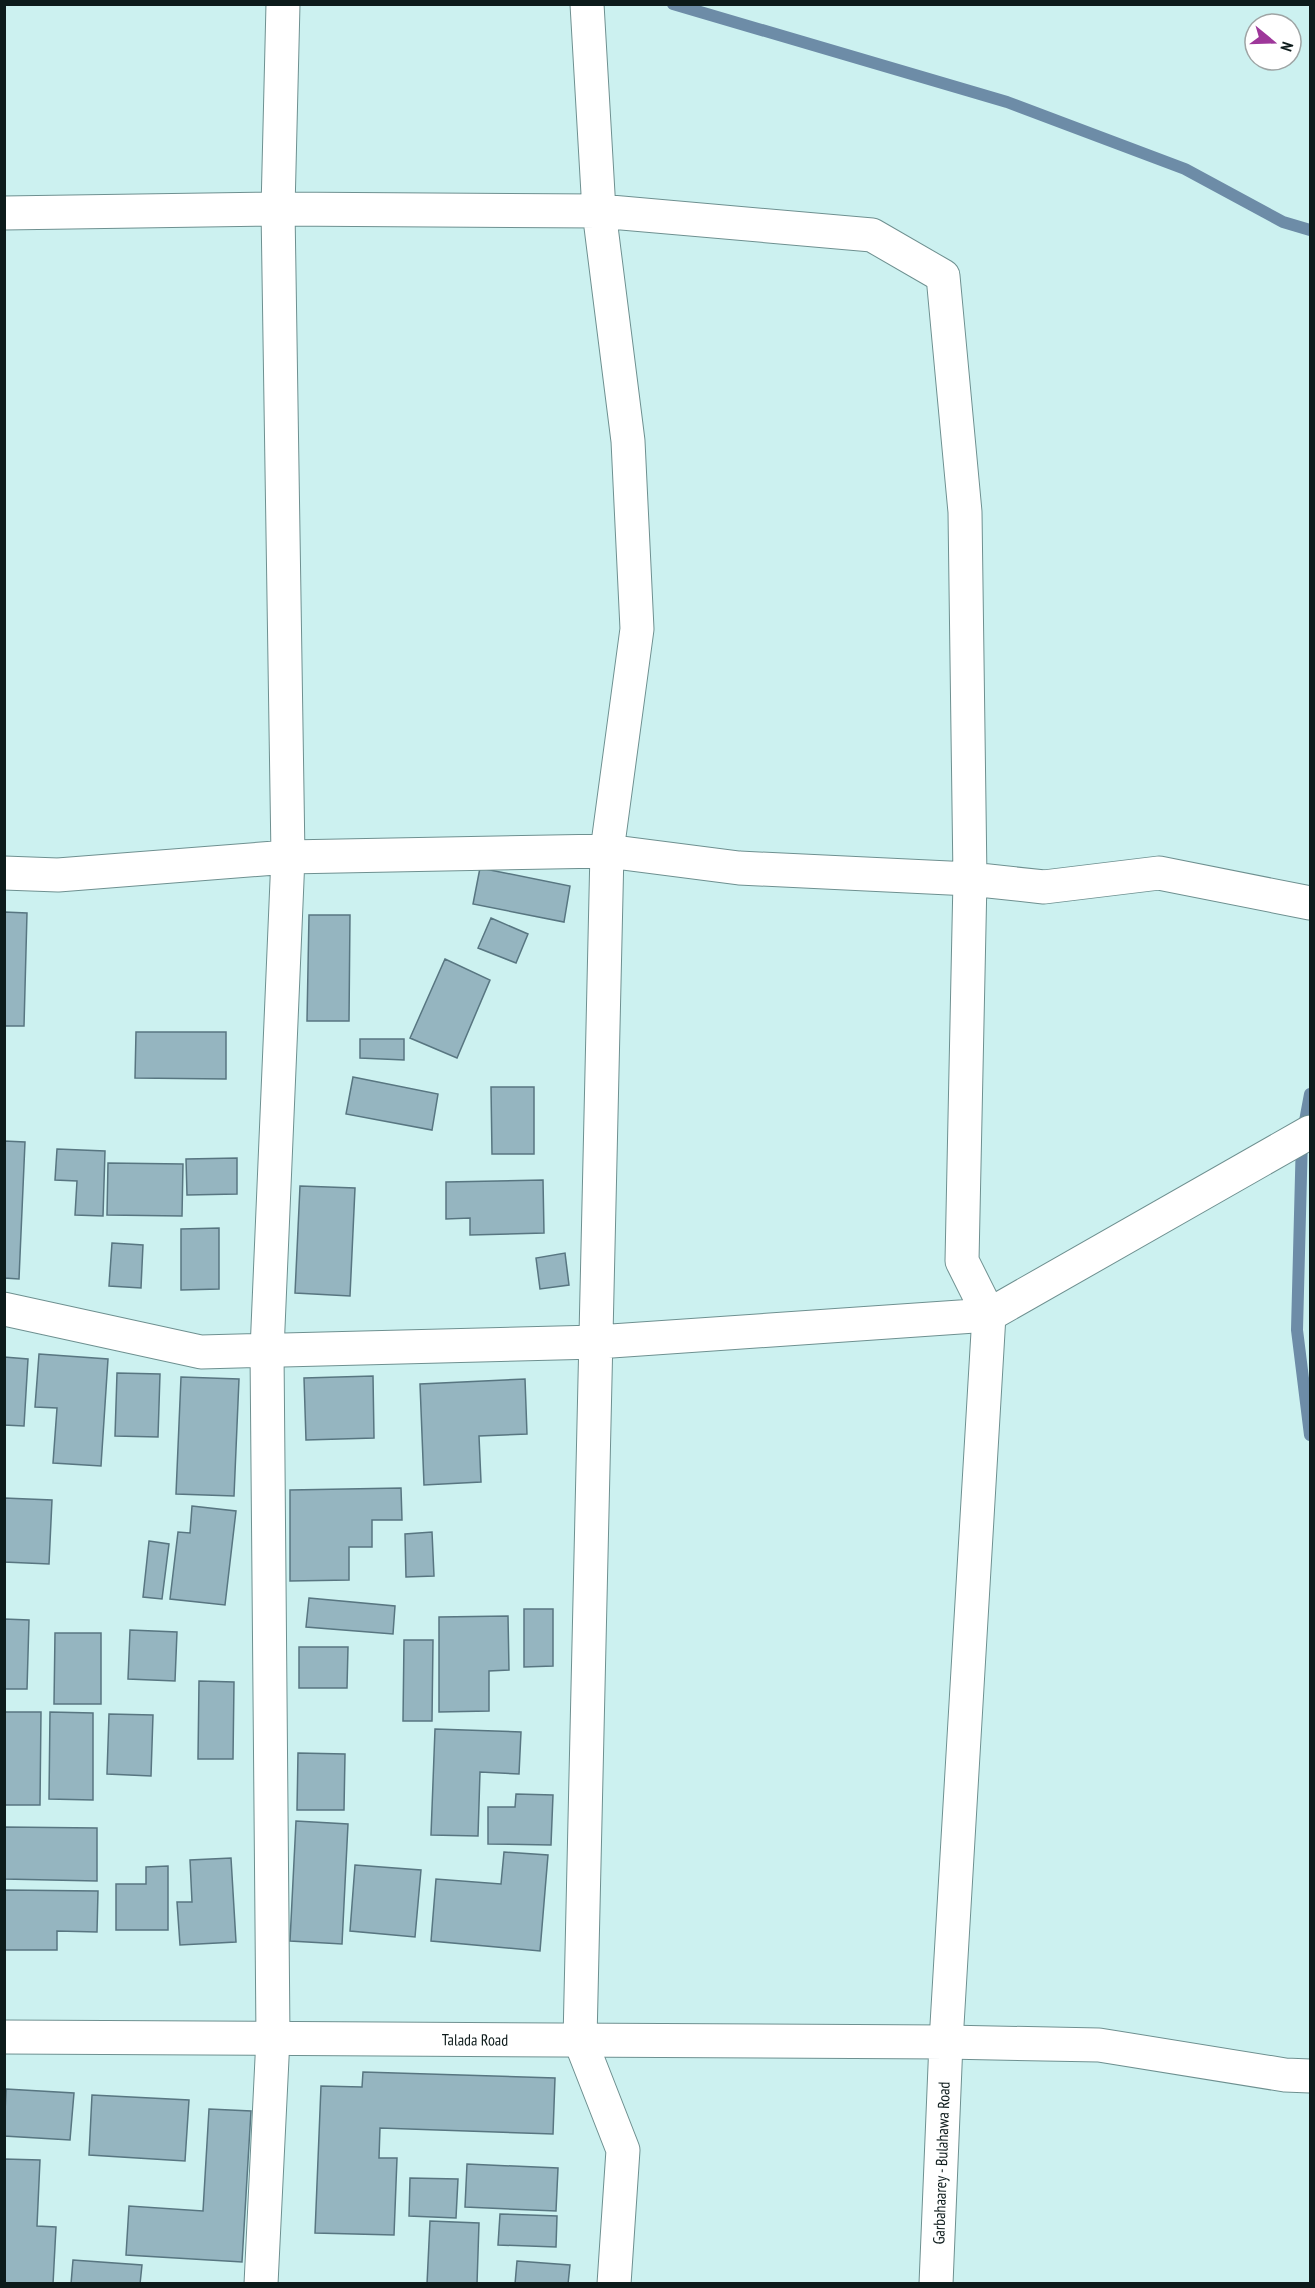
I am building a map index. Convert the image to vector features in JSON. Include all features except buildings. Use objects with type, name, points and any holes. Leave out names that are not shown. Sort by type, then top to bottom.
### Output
[{"type":"street","points":[[261,2283],[273,2038],[267,1351],[288,857],[278,209],[283,4]]},
{"type":"street","points":[[587,4],[599,211],[628,441],[637,629],[607,850],[580,2040],[623,2150],[614,2283]]},
{"type":"street","points":[[4,213],[278,209],[599,211],[872,235],[943,276],[965,512],[970,879],[962,1261],[989,1315]]},
{"type":"street","points":[[4,873],[58,875],[288,857],[607,850],[739,868],[970,879],[1044,887],[1158,873],[1311,903]]},
{"type":"street","points":[[4,1309],[201,1352],[597,1342],[989,1315],[1311,1132]]},
{"type":"street","name":"Garbahaarey - Bulahawa Road","points":[[936,2283],[946,2042],[989,1315]]},
{"type":"street","name":"Talada Road","points":[[4,2037],[946,2042],[1099,2045],[1285,2075],[1311,2076]]},
{"type":"waterway","points":[[673,4],[1007,102],[1185,169],[1283,222],[1310,230]]},
{"type":"waterway","points":[[1310,1094],[1302,1137],[1297,1330],[1310,1435]]}]
